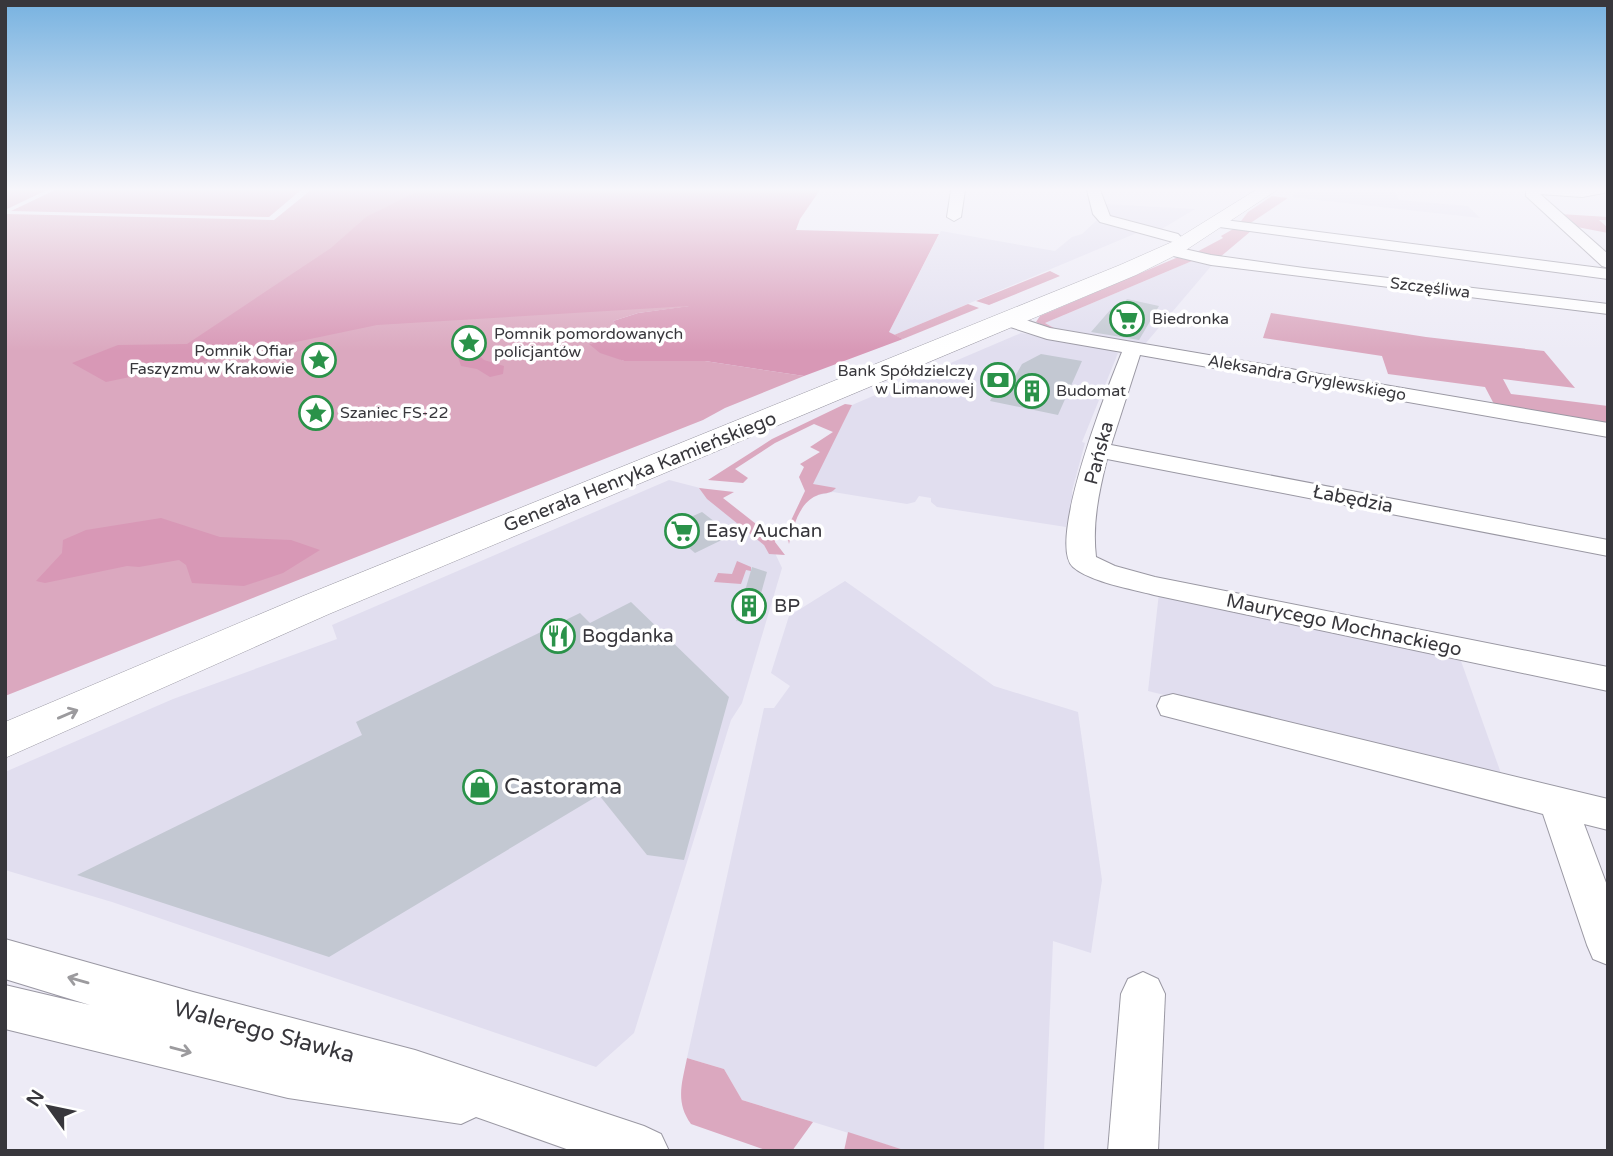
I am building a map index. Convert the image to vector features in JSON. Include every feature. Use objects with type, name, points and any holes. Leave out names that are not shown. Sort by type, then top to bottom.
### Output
[{"type":"main road","name":"Generała Henryka Kamieńskiego","points":[[5,741],[316,605],[1008,320],[1172,244]]},
{"type":"main road","name":"Generała Henryka Kamieńskiego","points":[[5,714],[1172,244]]},
{"type":"street","name":"Szczęśliwa","points":[[1172,244],[1211,260],[1608,309]]},
{"type":"street","points":[[1378,244],[1608,274]]},
{"type":"street","points":[[1587,244],[1608,263]]},
{"type":"street","name":"Aleksandra Gryglewskiego","points":[[1008,320],[1047,333],[1608,430]]},
{"type":"street","name":"Pańska","points":[[1083,561],[1078,543],[1098,450],[1133,348]]},
{"type":"street","name":"Łabędzia","points":[[1098,450],[1608,548]]},
{"type":"street","name":"Maurycego Mochnackiego","points":[[1083,561],[1105,572],[1154,586],[1608,679]]},
{"type":"street","points":[[1172,706],[1608,815]]},
{"type":"street","points":[[1558,803],[1608,945]]},
{"type":"street","name":"Walerego Sławka","points":[[5,959],[193,1014],[415,1073],[523,1107],[644,1151]]},
{"type":"street","points":[[1133,1151],[1143,994]]},
{"type":"street","name":"Walerego Sławka","points":[[5,1007],[288,1074],[408,1094],[523,1107]]},
{"type":"shaded area","points":[[5,244],[723,244],[707,304],[638,313],[613,321],[623,335],[590,344],[624,361],[705,361],[804,376],[725,408],[703,420],[5,696]]},
{"type":"shaded area","points":[[336,244],[934,244],[889,332],[903,339],[804,376],[705,361],[624,361],[600,353],[589,344],[623,335],[613,321],[638,313],[689,306],[377,325],[106,382],[72,363],[118,345],[187,344]]},
{"type":"shaded area","points":[[934,244],[1015,244],[1055,251],[1064,244],[1111,244],[894,335],[889,332]]},
{"type":"shaded area","points":[[1212,244],[1236,244],[1219,258],[1193,254]]},
{"type":"shaded area","points":[[1182,257],[1200,262],[1192,261],[1045,323],[1054,328],[1036,322],[1040,316]]},
{"type":"shaded area","points":[[1192,261],[1212,265],[1145,344],[1054,328],[1045,323]]},
{"type":"shaded area","points":[[1050,271],[1060,276],[989,305],[976,301]]},
{"type":"shaded area","points":[[968,304],[979,308],[903,339],[894,335]]},
{"type":"shaded area","points":[[1271,313],[1426,337],[1544,351],[1575,388],[1503,379],[1511,394],[1608,406],[1608,424],[1495,406],[1485,387],[1388,374],[1382,356],[1263,338]]},
{"type":"shaded area","points":[[1021,333],[1108,348],[1118,353],[1082,442],[1085,443],[1066,527],[937,507],[931,502],[931,498],[919,496],[915,502],[907,504],[833,492],[808,500],[812,484],[852,405]]},
{"type":"shaded area","points":[[474,351],[484,360],[504,366],[503,374],[490,377],[477,369],[461,366],[457,354]]},
{"type":"shaded area","points":[[845,404],[852,405],[813,484],[836,488],[810,499],[805,504],[789,544],[786,531],[805,491],[799,477],[804,467],[800,464],[820,452],[810,447],[833,432],[814,424],[775,443],[735,469],[748,478],[743,483],[708,480],[772,439]]},
{"type":"shaded area","points":[[669,480],[708,490],[767,536],[782,568],[742,703],[731,720],[634,1033],[596,1067],[112,902],[5,870],[5,772],[173,699],[337,639],[332,625]]},
{"type":"shaded area","points":[[699,488],[734,492],[723,498],[765,531],[777,524],[775,542],[785,555],[769,554],[764,545],[707,499]]},
{"type":"shaded area","points":[[161,518],[220,537],[291,540],[320,550],[283,573],[244,586],[192,583],[186,565],[179,560],[139,567],[127,566],[45,583],[36,581],[62,553],[63,540],[86,530]]},
{"type":"shaded area","points":[[737,561],[751,567],[751,571],[746,570],[741,584],[714,582],[718,573],[732,574]]},
{"type":"shaded area","points":[[845,581],[994,686],[1078,712],[1102,880],[1091,953],[1053,941],[1044,1151],[907,1151],[742,1100],[724,1069],[687,1058],[764,708],[774,708],[790,686],[771,673],[789,616]]},
{"type":"shaded area","points":[[1159,593],[1461,661],[1503,779],[1148,691]]},
{"type":"shaded area","points":[[687,1058],[724,1069],[742,1100],[813,1122],[792,1151],[768,1151],[691,1124],[681,1100]]},
{"type":"shaded area","points":[[848,1132],[907,1151],[844,1151]]},
{"type":"building","name":"Biedronka","points":[[1127,299],[1159,306],[1139,340],[1091,332],[1111,309],[1118,310]]},
{"type":"building","name":"Budomat","points":[[1041,354],[1082,361],[1058,415],[990,401],[1003,378],[1013,380],[1022,364]]},
{"type":"building","points":[[702,512],[732,535],[695,553],[666,528]]},
{"type":"building","points":[[752,567],[767,572],[753,622],[736,621]]},
{"type":"building","name":"Castorama","points":[[631,602],[729,697],[684,860],[647,855],[599,795],[329,957],[77,875],[362,735],[356,722],[580,613],[590,623]]},
{"type":"place","name":"Biedronka","points":[[1127,319]]},
{"type":"place","name":"Pomnik pomordowanych policjantów","points":[[469,343]]},
{"type":"place","name":"Pomnik Ofiar Faszyzmu w Krakowie","points":[[319,360]]},
{"type":"place","name":"Bank Spółdzielczy w Limanowej","points":[[998,380]]},
{"type":"place","name":"Budomat","points":[[1032,391]]},
{"type":"place","name":"Szaniec FS-22","points":[[316,413]]},
{"type":"place","name":"Easy Auchan","points":[[682,531]]},
{"type":"place","name":"BP","points":[[749,606]]},
{"type":"place","name":"Bogdanka","points":[[558,636]]},
{"type":"place","name":"Castorama","points":[[480,787]]}]
